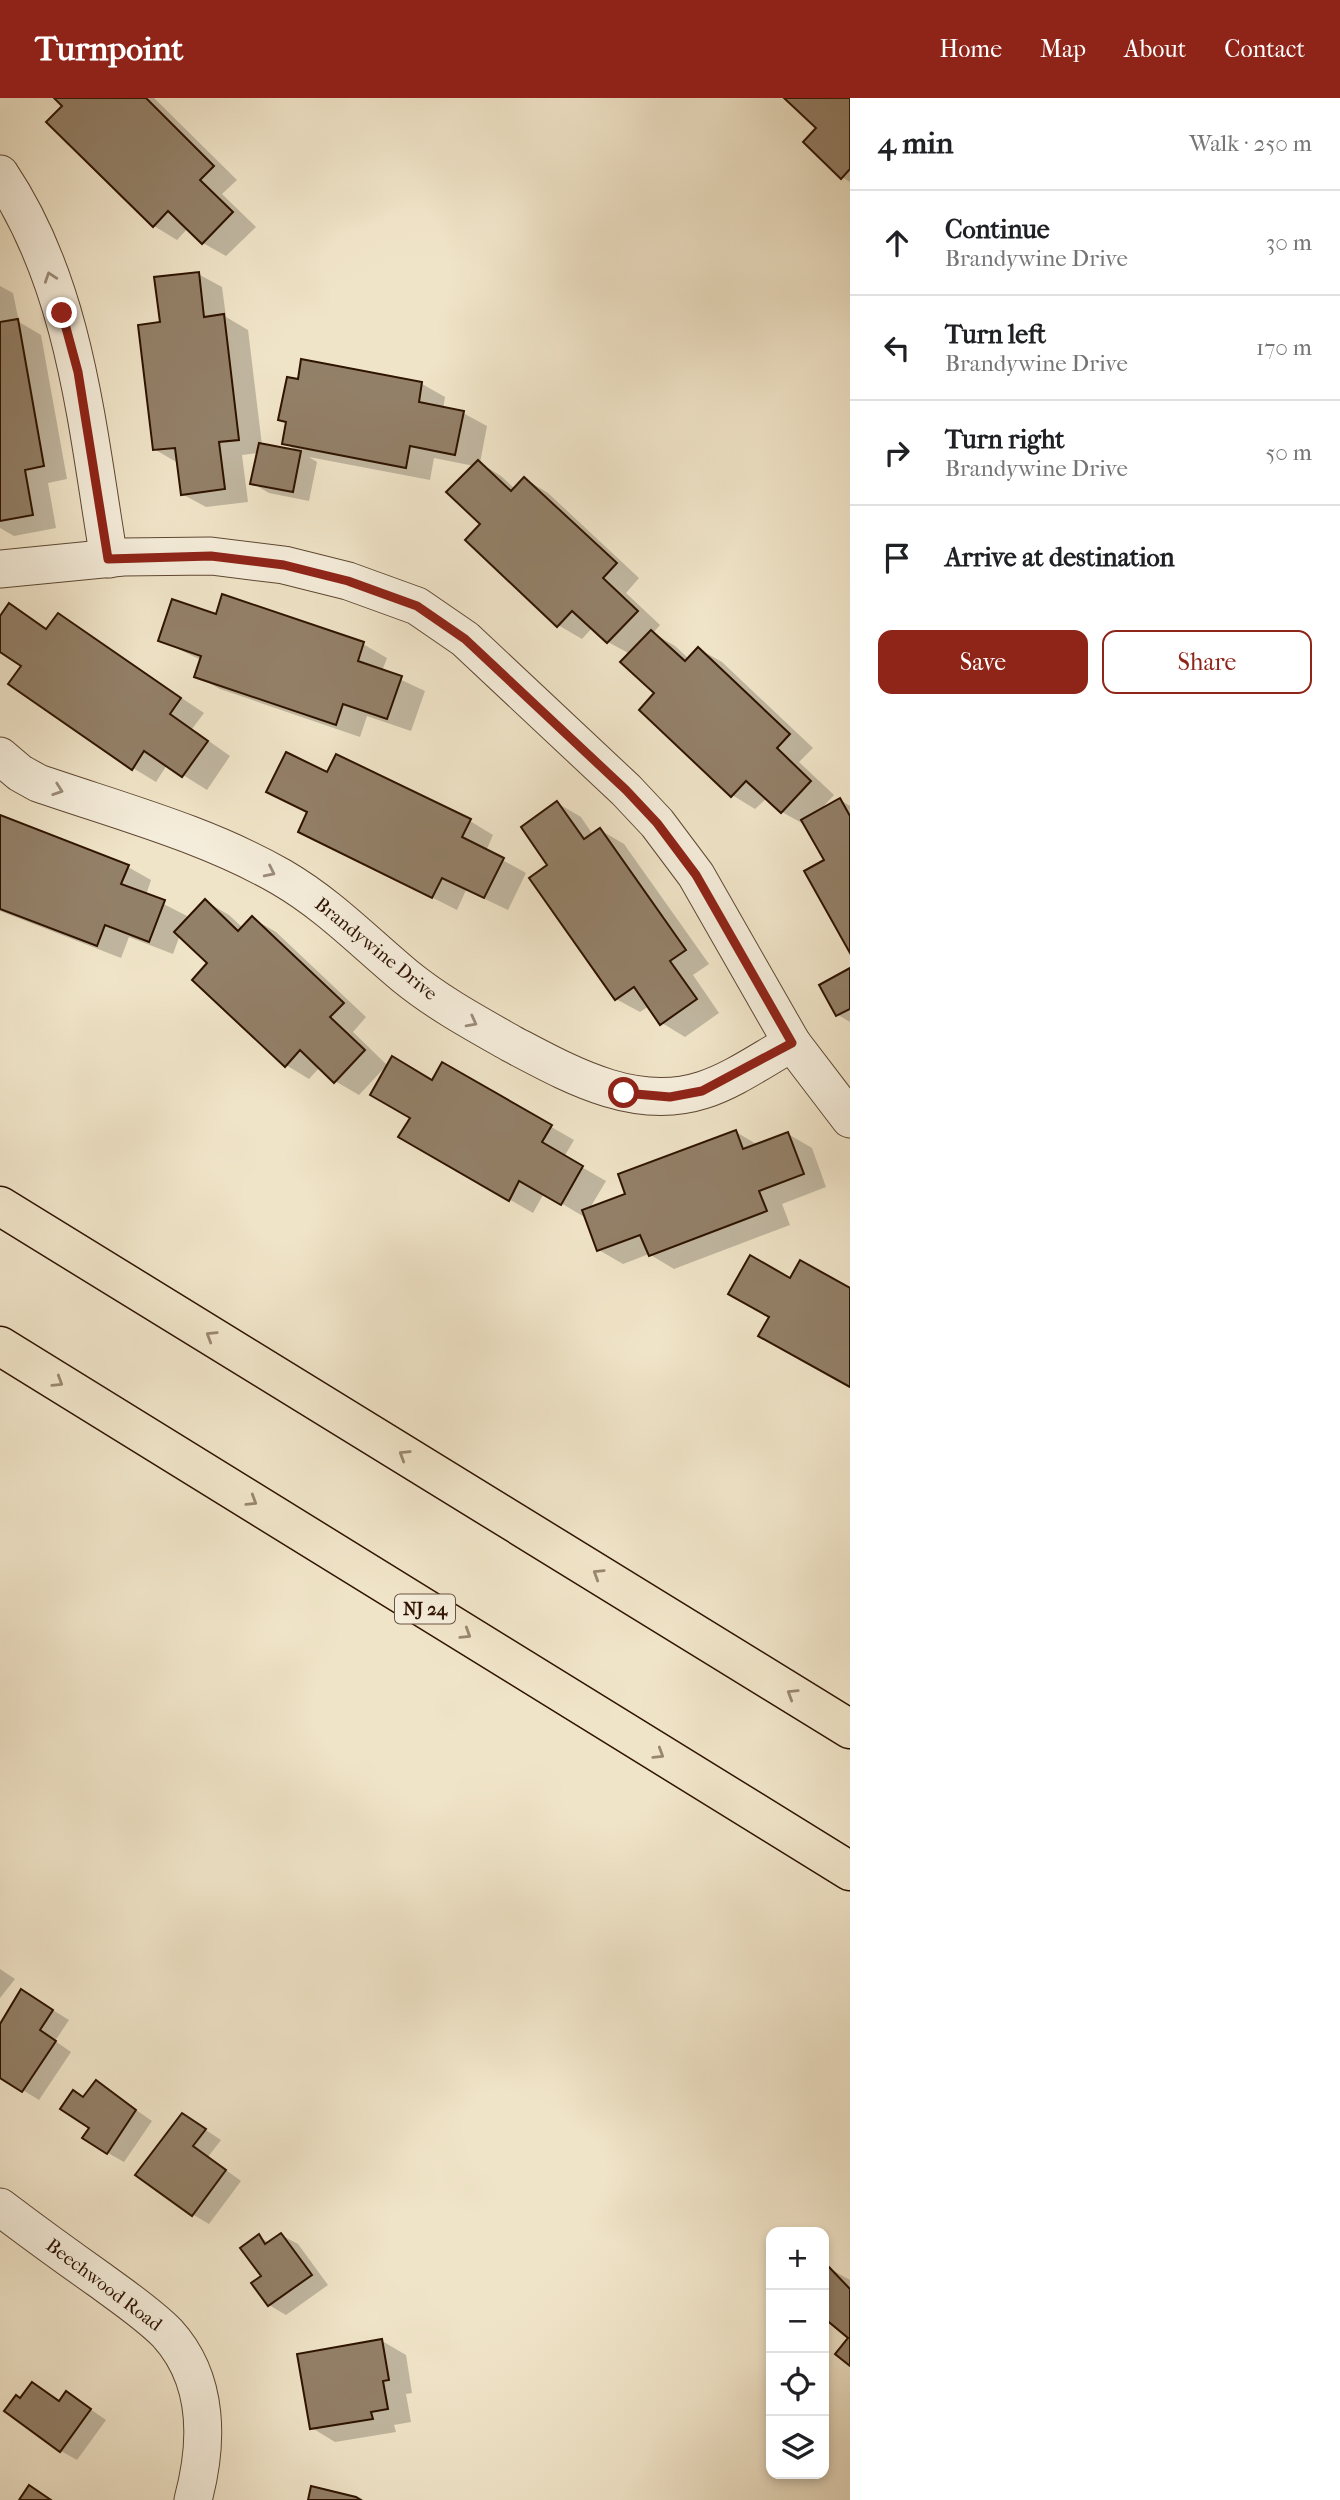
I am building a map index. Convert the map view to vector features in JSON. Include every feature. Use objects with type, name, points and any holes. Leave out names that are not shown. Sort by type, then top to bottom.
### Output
[{"type":"highway","points":[[0,1206],[850,1730]]},
{"type":"highway","name":"NJ 24","points":[[0,1346],[850,1871]]},
{"type":"street","points":[[0,174],[21,205],[41,250],[62,313],[78,372],[108,559]]},
{"type":"street","points":[[0,569],[108,559],[211,556],[284,565],[348,581],[417,606],[465,639],[626,790],[657,823],[696,875],[792,1043],[850,1119]]},
{"type":"street","name":"Brandywine Drive","points":[[0,756],[20,773],[38,783],[213,844],[279,876],[330,908],[406,976],[459,1015],[577,1079],[624,1093],[670,1097],[702,1091],[792,1043]]},
{"type":"street","name":"Beechwood Road","points":[[0,2207],[147,2315],[181,2351],[198,2389],[205,2429],[203,2462],[193,2500]]},
{"type":"building","points":[[54,98],[146,98],[214,166],[200,180],[233,212],[202,244],[168,211],[153,227],[46,122],[62,106]]},
{"type":"building","points":[[784,98],[850,98],[850,169],[841,179],[803,142],[816,128]]},
{"type":"building","points":[[199,272],[204,317],[224,314],[239,440],[219,442],[225,489],[181,495],[175,448],[153,450],[138,325],[160,322],[154,277]]},
{"type":"building","points":[[18,319],[44,466],[25,470],[33,515],[0,521],[0,322]]},
{"type":"building","points":[[301,359],[422,382],[419,402],[464,411],[455,455],[410,446],[406,468],[282,444],[286,422],[278,420],[287,377],[298,379]]},
{"type":"building","points":[[259,443],[301,451],[293,492],[250,484]]},
{"type":"building","points":[[478,460],[511,491],[524,477],[617,563],[603,578],[638,611],[607,643],[572,611],[557,627],[465,540],[480,524],[446,492]]},
{"type":"building","points":[[222,594],[364,642],[358,661],[402,676],[387,719],[343,704],[336,725],[194,677],[201,656],[158,641],[172,599],[216,614]]},
{"type":"building","points":[[9,603],[46,629],[58,613],[181,698],[170,714],[208,741],[182,777],[144,751],[132,770],[8,684],[21,666],[0,652],[0,616]]},
{"type":"building","points":[[651,630],[685,661],[698,647],[790,734],[777,748],[811,781],[781,813],[746,781],[731,797],[639,710],[654,693],[620,662]]},
{"type":"building","points":[[286,752],[327,772],[336,754],[471,819],[462,837],[504,858],[484,898],[442,878],[432,898],[298,832],[307,812],[266,792]]},
{"type":"building","points":[[840,798],[850,816],[850,953],[804,871],[824,860],[801,820]]},
{"type":"building","points":[[557,801],[584,839],[600,828],[686,950],[670,961],[697,999],[660,1025],[634,987],[615,1000],[529,878],[547,865],[521,827]]},
{"type":"building","points":[[0,815],[129,865],[121,884],[165,900],[149,942],[105,925],[97,946],[0,909]]},
{"type":"building","points":[[205,899],[238,931],[252,916],[344,1003],[330,1017],[365,1050],[334,1083],[300,1050],[285,1067],[192,980],[207,963],[174,932]]},
{"type":"building","points":[[850,968],[850,1009],[836,1016],[819,985]]},
{"type":"building","points":[[392,1056],[432,1080],[442,1062],[552,1125],[542,1142],[583,1166],[561,1205],[519,1181],[509,1201],[398,1137],[410,1118],[370,1095]]},
{"type":"building","points":[[736,1130],[743,1149],[788,1132],[804,1174],[759,1191],[767,1211],[649,1256],[640,1235],[597,1251],[582,1210],[625,1194],[618,1174]]},
{"type":"building","points":[[750,1255],[790,1278],[800,1260],[850,1288],[850,1387],[758,1336],[769,1317],[728,1294]]},
{"type":"building","points":[[21,1989],[53,2010],[40,2030],[56,2041],[22,2092],[0,2078],[0,2024]]},
{"type":"building","points":[[96,2080],[136,2110],[107,2154],[82,2138],[89,2128],[60,2109],[73,2090],[83,2097]]},
{"type":"building","points":[[182,2113],[206,2129],[193,2146],[226,2170],[192,2216],[135,2175]]},
{"type":"building","points":[[281,2233],[312,2275],[268,2306],[251,2283],[261,2276],[240,2248],[259,2234],[265,2244]]},
{"type":"building","points":[[829,2267],[850,2289],[850,2366],[835,2354],[848,2338],[829,2322]]},
{"type":"building","points":[[382,2339],[389,2380],[383,2381],[388,2409],[371,2412],[373,2419],[310,2429],[297,2354]]},
{"type":"building","points":[[32,2382],[59,2401],[66,2391],[91,2409],[60,2452],[4,2411],[16,2395],[20,2398]]},
{"type":"building","points":[[29,2485],[51,2500],[19,2500]]},
{"type":"building","points":[[311,2486],[356,2497],[361,2500],[308,2500]]},
{"type":"route","points":[[62,313],[78,372],[108,559],[211,556],[284,565],[348,581],[417,606],[465,639],[626,790],[657,823],[696,875],[792,1043],[702,1091],[670,1097],[624,1093]]}]
